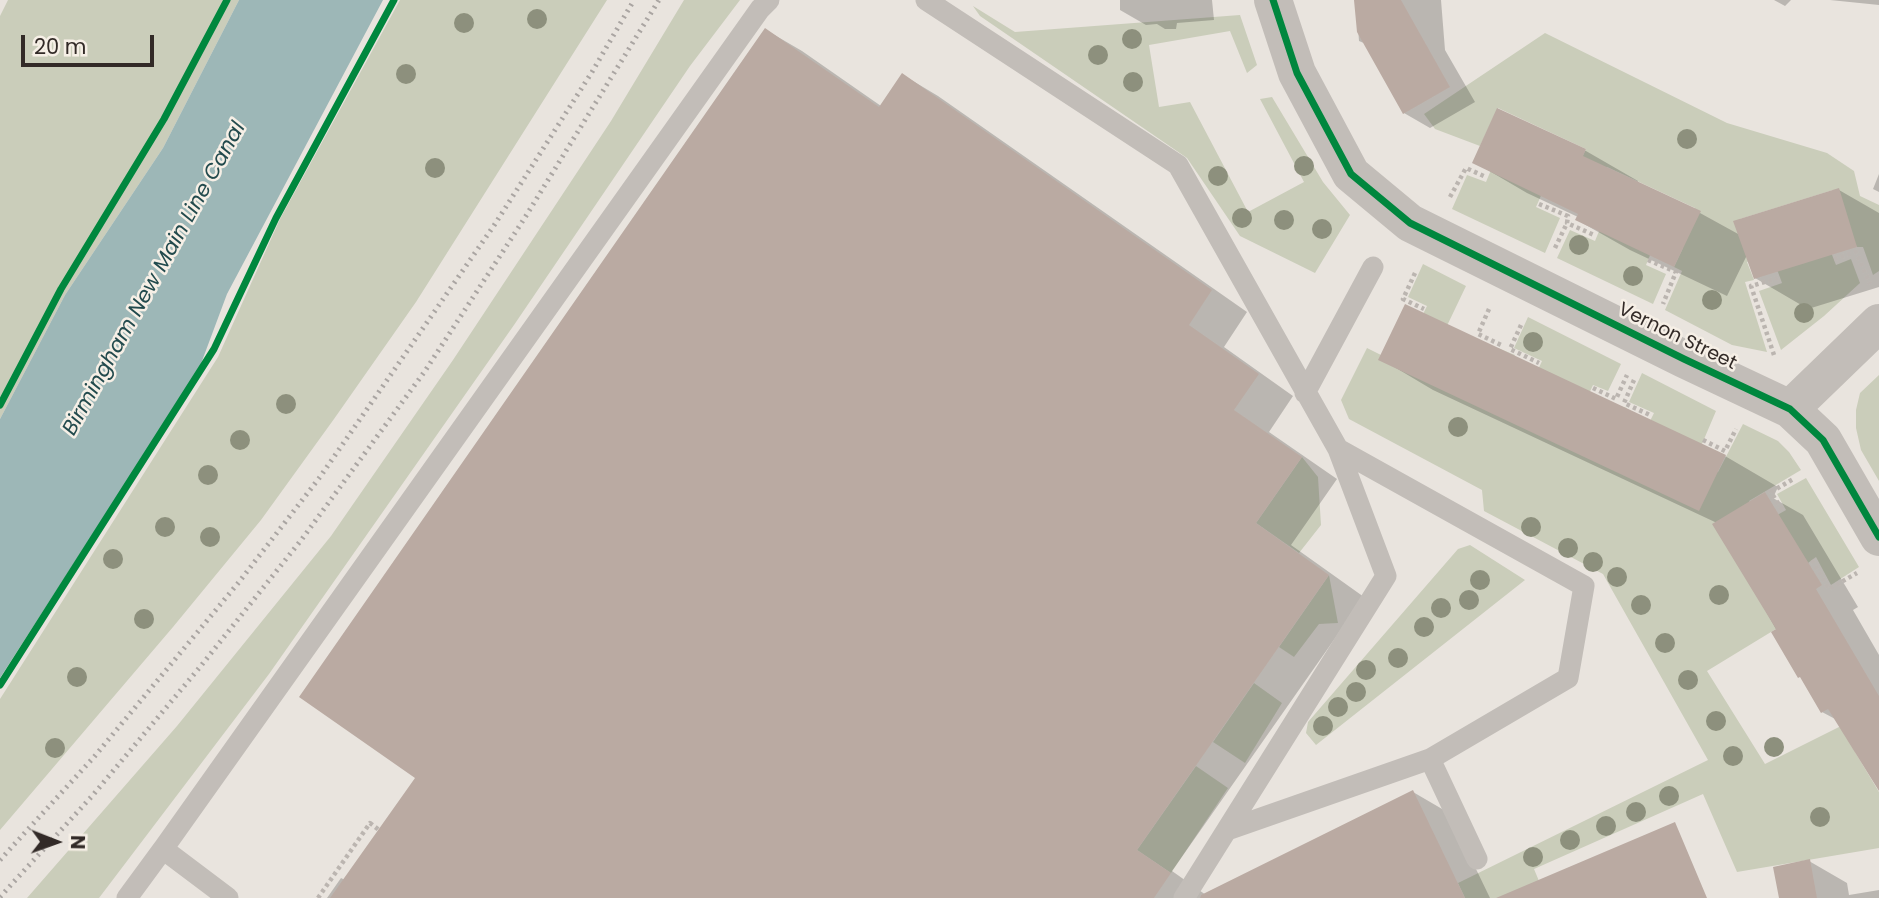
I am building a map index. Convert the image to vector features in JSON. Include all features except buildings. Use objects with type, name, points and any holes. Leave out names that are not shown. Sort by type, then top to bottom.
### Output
[{"type":"street","name":"Vernon Street","points":[[1273,0],[1297,73],[1351,174],[1410,223],[1790,409],[1823,440],[1873,552]]},
{"type":"street","points":[[1790,409],[1875,305]]},
{"type":"lane","points":[[127,898],[752,20],[769,0]]},
{"type":"lane","points":[[926,0],[1178,164],[1338,449],[1386,576],[1184,898]]},
{"type":"lane","points":[[1305,393],[1373,267]]},
{"type":"lane","points":[[1227,830],[1430,759],[1568,678],[1584,586],[1338,449]]},
{"type":"lane","points":[[1430,759],[1477,859]]},
{"type":"lane","points":[[163,849],[206,891],[228,898]]},
{"type":"path","points":[[1447,202],[1466,168],[1486,177]]},
{"type":"path","points":[[1539,204],[1567,216],[1567,223],[1552,254]]},
{"type":"path","points":[[1567,223],[1594,235]]},
{"type":"path","points":[[1834,259],[1856,252],[1875,305]]},
{"type":"path","points":[[1648,260],[1676,272],[1662,306]]},
{"type":"path","points":[[1417,267],[1403,299],[1424,309]]},
{"type":"path","points":[[1778,278],[1751,286],[1778,366]]},
{"type":"path","points":[[1492,303],[1478,334],[1501,345]]},
{"type":"path","points":[[1524,318],[1510,349],[1539,363]]},
{"type":"path","points":[[1594,388],[1616,399],[1629,369]]},
{"type":"path","points":[[1637,373],[1624,403],[1652,416]]},
{"type":"path","points":[[1703,440],[1725,451],[1737,426]]},
{"type":"path","points":[[1782,510],[1771,492],[1799,476]]},
{"type":"path","points":[[1812,560],[1829,589],[1873,552]]},
{"type":"path","points":[[318,898],[370,823],[379,830]]},
{"type":"green space","points":[[8,0],[239,0],[163,148],[65,295],[0,419],[0,16]]},
{"type":"green space","points":[[400,0],[607,0],[416,302],[261,520],[0,830],[0,699],[218,357],[280,219]]},
{"type":"green space","points":[[684,0],[740,0],[690,66],[514,325],[269,674],[99,898],[27,898],[177,726],[331,536],[453,360],[611,121]]},
{"type":"green space","points":[[973,6],[1015,32],[1240,15],[1257,65],[1247,73],[1230,31],[1149,45],[1159,107],[1190,102],[1248,212],[1304,182],[1260,99],[1272,97],[1323,182],[1350,215],[1315,273],[1240,236],[1187,158],[980,16]]},
{"type":"green space","points":[[1545,33],[1727,123],[1827,153],[1854,171],[1860,196],[1879,205],[1879,271],[1873,275],[1863,247],[1857,247],[1846,230],[1833,190],[1740,219],[1752,260],[1747,262],[1754,280],[1745,282],[1767,352],[1732,345],[1665,310],[1682,271],[1674,267],[1695,208],[1607,167],[1588,205],[1568,188],[1586,149],[1498,108],[1480,146],[1435,129],[1424,114]]},
{"type":"green space","points":[[1493,165],[1544,189],[1536,207],[1560,218],[1545,253],[1452,209],[1467,175],[1486,182]]},
{"type":"green space","points":[[1602,224],[1653,248],[1646,265],[1666,274],[1653,304],[1557,258],[1570,230],[1595,241]]},
{"type":"green space","points":[[1829,247],[1836,265],[1851,259],[1860,283],[1781,350],[1759,291],[1782,283],[1775,264]]},
{"type":"green space","points":[[1423,264],[1466,286],[1444,332],[1420,320],[1427,306],[1408,297]]},
{"type":"green space","points":[[1528,317],[1621,364],[1608,391],[1593,385],[1587,398],[1536,374],[1542,361],[1514,348]]},
{"type":"green space","points":[[1367,348],[1381,355],[1498,348],[1515,355],[1507,373],[1627,408],[1619,425],[1718,472],[1743,424],[1778,441],[1801,470],[1749,501],[1812,607],[1707,671],[1765,764],[1879,707],[1855,752],[1879,792],[1879,848],[1737,872],[1703,794],[1534,869],[1546,898],[1465,898],[1458,883],[1708,760],[1603,574],[1484,511],[1482,490],[1349,419],[1341,400]]},
{"type":"green space","points":[[1642,373],[1716,411],[1699,451],[1647,427],[1654,413],[1629,402]]},
{"type":"green space","points":[[1879,375],[1879,481],[1861,450],[1856,428],[1856,410],[1860,393]]},
{"type":"green space","points":[[1302,457],[1318,477],[1321,525],[1299,553],[1256,523]]},
{"type":"green space","points":[[1806,478],[1859,567],[1831,585],[1816,557],[1808,563],[1772,518],[1786,510],[1777,494]]},
{"type":"green space","points":[[1470,545],[1525,580],[1316,745],[1306,733],[1308,722],[1458,549]]},
{"type":"green space","points":[[1329,575],[1338,623],[1319,624],[1294,657],[1279,647]]},
{"type":"green space","points":[[1254,683],[1282,703],[1245,763],[1213,742]]},
{"type":"green space","points":[[1196,766],[1228,788],[1171,873],[1137,850]]},
{"type":"water","name":"Birmingham New Main Line Canal","points":[[239,0],[383,0],[227,294],[199,369],[0,678],[0,419],[65,295],[163,148]]},
{"type":"railway","points":[[0,860],[94,757],[239,582],[320,477],[495,224],[592,72],[634,0]]},
{"type":"railway","points":[[0,897],[93,795],[302,539],[425,371],[524,219],[659,0]]},
{"type":"cycle path","points":[[0,405],[61,289],[164,119],[227,0]]},
{"type":"cycle path","points":[[0,685],[214,349],[276,218],[394,0]]},
{"type":"cycle path","points":[[1273,0],[1297,73],[1351,174],[1410,223],[1790,409],[1823,440],[1879,537]]}]
